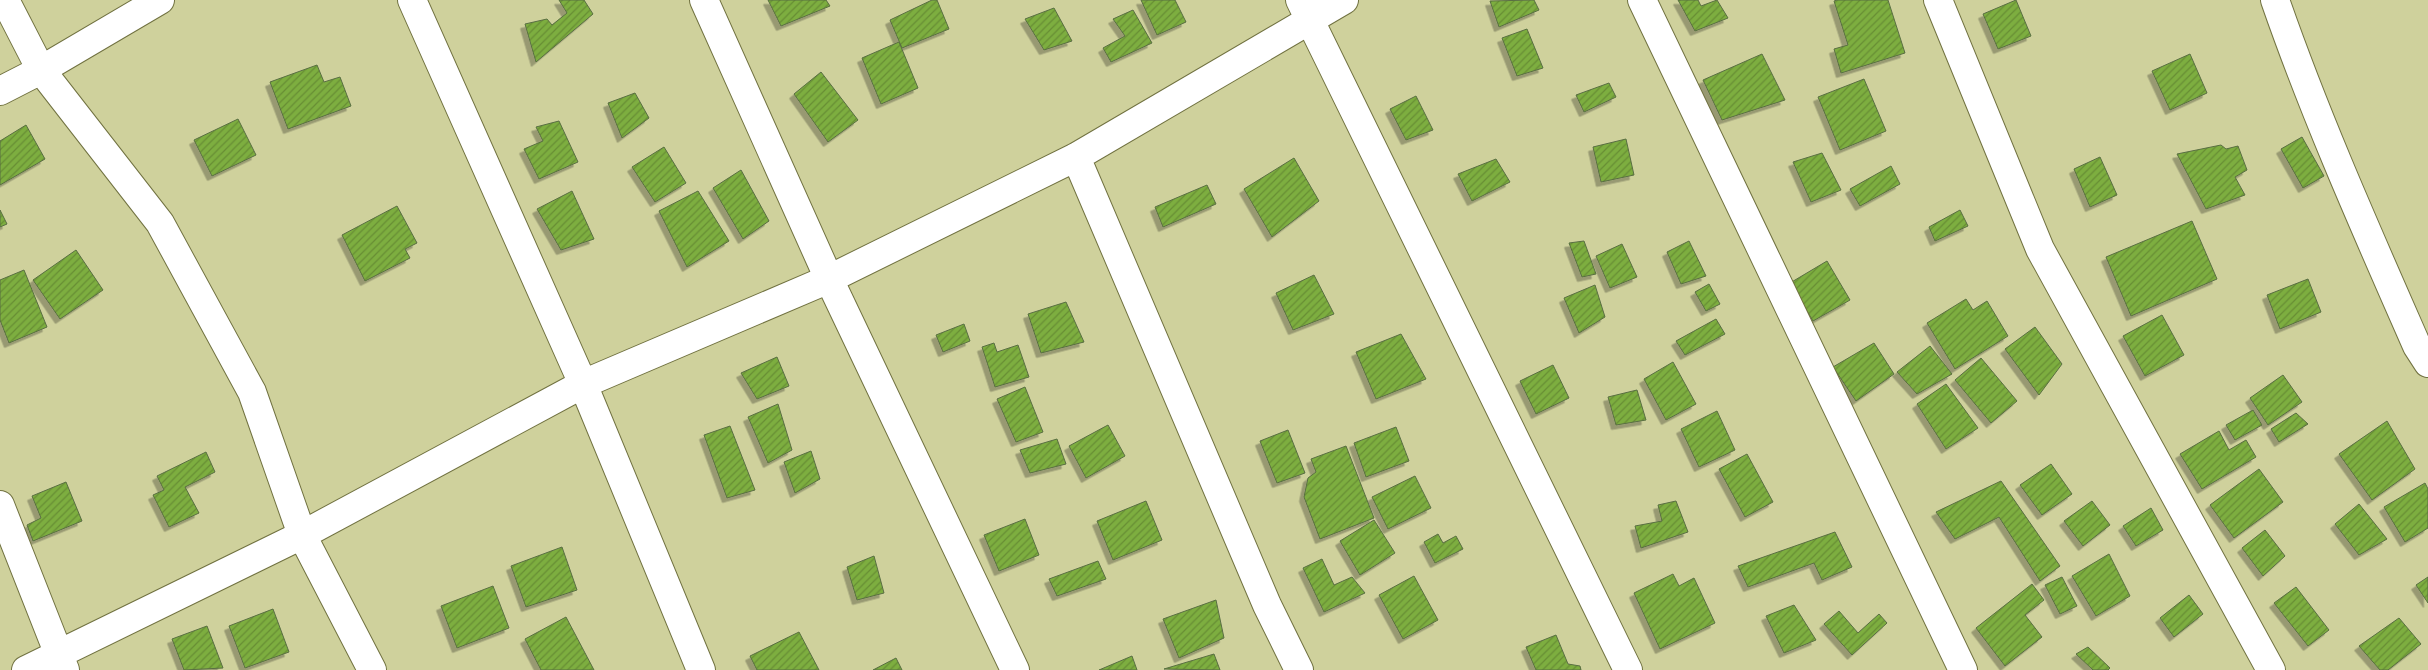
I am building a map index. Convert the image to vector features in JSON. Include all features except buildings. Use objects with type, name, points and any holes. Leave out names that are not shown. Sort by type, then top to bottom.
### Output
[{"type":"street","points":[[4,0],[41,70],[160,223],[252,392],[302,535],[372,670]]},
{"type":"street","points":[[0,91],[41,70],[160,0]]},
{"type":"street","points":[[412,0],[583,384],[701,670]]},
{"type":"street","points":[[704,0],[829,279],[1015,670]]},
{"type":"street","points":[[26,670],[62,663],[583,384],[829,279],[1076,157],[1304,10],[1344,0]]},
{"type":"street","points":[[1642,0],[1963,670]]},
{"type":"street","points":[[1938,0],[2040,249],[2271,670]]},
{"type":"street","points":[[2275,0],[2295,58],[2351,194],[2417,346],[2428,363]]},
{"type":"street","points":[[1304,10],[1628,670]]},
{"type":"street","points":[[1076,157],[1267,606],[1300,670]]},
{"type":"street","points":[[0,505],[62,663]]}]
